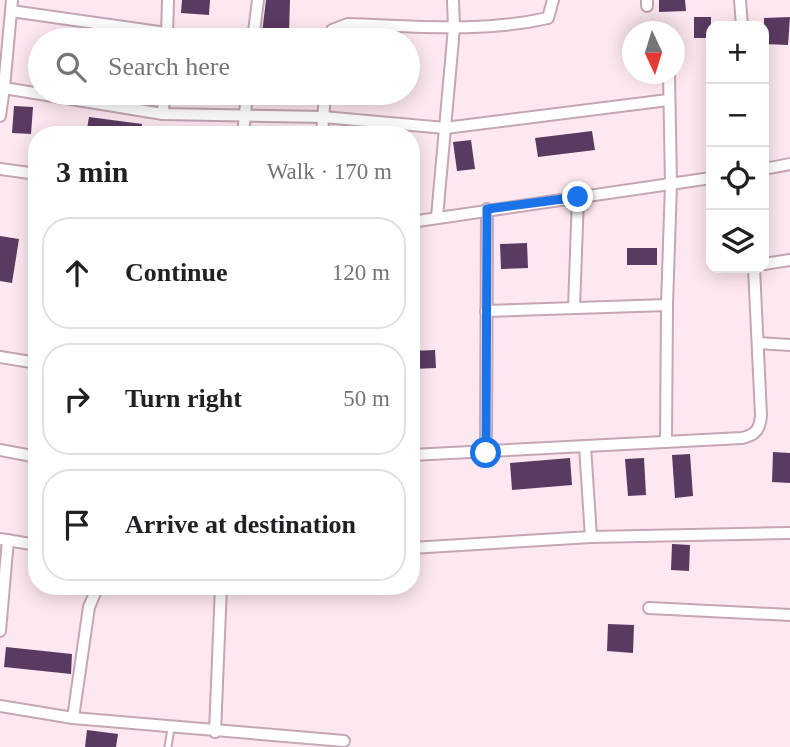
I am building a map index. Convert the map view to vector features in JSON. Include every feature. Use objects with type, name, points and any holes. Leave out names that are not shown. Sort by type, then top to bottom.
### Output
[{"type":"street","points":[[166,28],[168,0]]},
{"type":"street","points":[[254,28],[258,0]]},
{"type":"street","points":[[437,217],[454,28],[453,0]]},
{"type":"street","points":[[337,28],[348,24],[454,28],[548,18],[553,0]]},
{"type":"street","points":[[740,0],[741,21]]},
{"type":"street","points":[[0,116],[11,5],[122,28]]},
{"type":"street","points":[[666,441],[671,184],[668,84]]},
{"type":"street","points":[[4,88],[28,92]]},
{"type":"street","points":[[108,105],[163,114],[323,117],[445,128],[668,100]]},
{"type":"street","points":[[163,105],[163,114]]},
{"type":"street","points":[[244,126],[246,105]]},
{"type":"street","points":[[322,126],[324,105]]},
{"type":"street","points":[[769,168],[790,164]]},
{"type":"street","points":[[0,169],[28,173]]},
{"type":"street","points":[[420,220],[706,179]]},
{"type":"street","points":[[573,307],[578,197]]},
{"type":"street","points":[[486,453],[487,209]]},
{"type":"street","points":[[769,263],[790,260]]},
{"type":"street","points":[[420,455],[742,438],[758,429],[761,415],[754,273]]},
{"type":"street","points":[[485,311],[667,305]]},
{"type":"street","points":[[759,344],[790,345]]},
{"type":"street","points":[[0,357],[28,362]]},
{"type":"street","points":[[585,446],[591,537]]},
{"type":"street","points":[[0,450],[28,455]]},
{"type":"street","points":[[420,547],[591,537],[790,533]]},
{"type":"street","points":[[0,631],[4,540],[28,544]]},
{"type":"street","points":[[73,718],[89,607],[94,595]]},
{"type":"street","points":[[215,732],[221,595]]},
{"type":"street","points":[[649,608],[790,615]]},
{"type":"street","points":[[0,706],[73,718],[171,728],[344,741]]},
{"type":"lane","points":[[168,747],[171,728]]},
{"type":"building","points":[[182,0],[210,0],[209,15],[181,13]]},
{"type":"building","points":[[266,0],[290,0],[289,28],[263,28]]},
{"type":"building","points":[[659,0],[685,0],[686,11],[659,12]]},
{"type":"building","points":[[694,17],[711,17],[711,21],[706,21],[706,38],[694,38]]},
{"type":"building","points":[[790,17],[788,45],[769,44],[769,21],[764,21],[764,18]]},
{"type":"building","points":[[14,106],[33,107],[28,134],[12,133]]},
{"type":"building","points":[[89,117],[142,124],[142,126],[88,126]]},
{"type":"building","points":[[592,131],[595,150],[538,157],[535,138]]},
{"type":"building","points":[[471,140],[475,169],[457,171],[453,142]]},
{"type":"building","points":[[0,236],[19,239],[12,283],[0,281]]},
{"type":"building","points":[[527,243],[528,268],[501,269],[500,244]]},
{"type":"building","points":[[627,248],[657,248],[657,265],[627,265]]},
{"type":"building","points":[[435,350],[436,368],[420,369],[420,351]]},
{"type":"building","points":[[773,452],[790,453],[790,483],[772,482]]},
{"type":"building","points":[[690,454],[693,496],[675,498],[672,455]]},
{"type":"building","points":[[570,458],[572,485],[512,490],[510,463]]},
{"type":"building","points":[[644,458],[646,495],[628,496],[625,459]]},
{"type":"building","points":[[672,544],[690,545],[689,571],[671,570]]},
{"type":"building","points":[[608,624],[634,625],[633,653],[607,651]]},
{"type":"building","points":[[6,647],[72,654],[71,674],[4,667]]},
{"type":"building","points":[[87,730],[118,734],[116,747],[85,747]]},
{"type":"route","points":[[486,453],[487,209],[578,197]]}]
